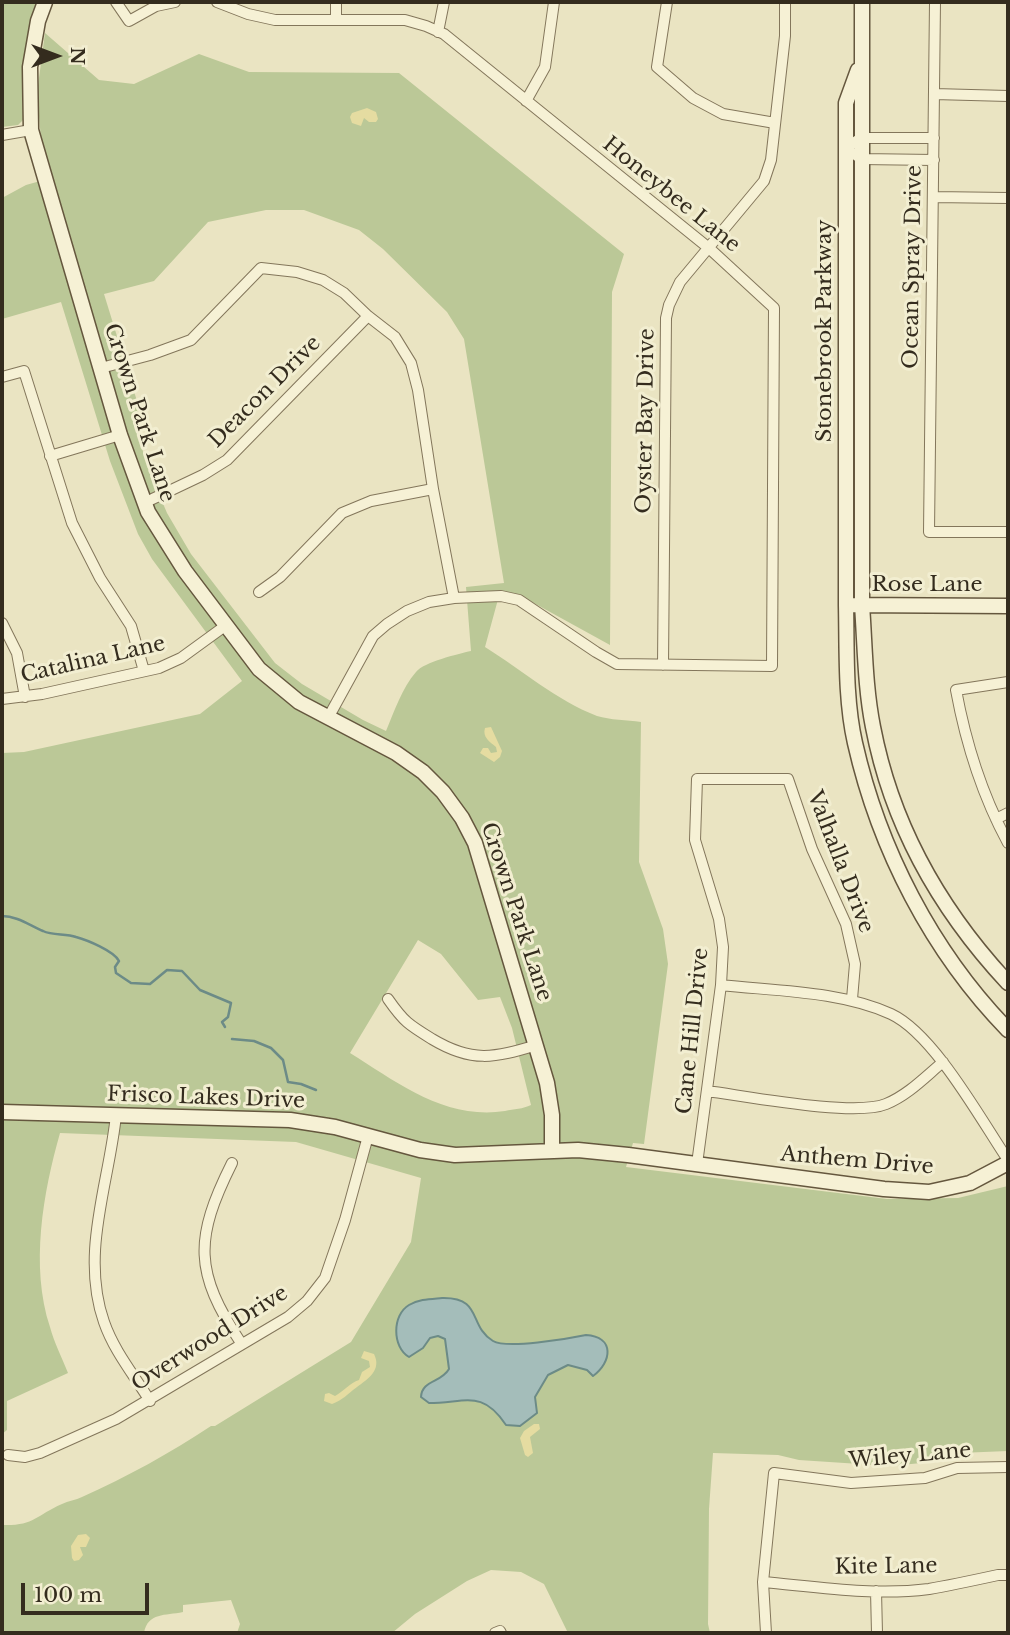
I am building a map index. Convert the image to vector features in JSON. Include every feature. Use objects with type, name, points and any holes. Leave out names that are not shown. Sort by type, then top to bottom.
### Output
[{"type":"street","name":"Crown Park Lane","points":[[45,2],[38,21],[30,66],[31,130],[120,435],[144,503],[166,544],[259,669],[279,688],[328,718],[396,753],[423,772],[443,792],[462,818],[475,843],[537,1045],[547,1083],[552,1151]]},
{"type":"street","points":[[116,2],[129,21],[156,6],[175,2]]},
{"type":"street","name":"Honeybee Lane","points":[[220,2],[248,14],[275,20],[405,20],[438,32],[710,249],[774,308],[772,666],[663,665]]},
{"type":"street","points":[[336,2],[336,18]]},
{"type":"street","points":[[438,32],[444,2]]},
{"type":"street","points":[[526,101],[545,67],[554,2]]},
{"type":"street","points":[[667,2],[657,67],[693,97],[723,114],[775,123]]},
{"type":"street","name":"Oyster Bay Drive","points":[[663,665],[666,318],[680,282],[764,181],[771,160],[785,36],[786,2]]},
{"type":"street","name":"Stonebrook Parkway","points":[[862,2],[862,605],[873,728],[894,807],[920,864],[976,949],[1008,983]]},
{"type":"street","name":"Ocean Spray Drive","points":[[935,2],[929,532],[1008,532]]},
{"type":"street","name":"Stonebrook Parkway","points":[[862,58],[846,103],[845,605],[848,684],[854,741],[875,811],[898,871],[926,925],[1008,1030]]},
{"type":"street","points":[[934,94],[1008,96]]},
{"type":"street","points":[[2,135],[31,130]]},
{"type":"street","points":[[934,138],[861,138],[846,148],[861,159],[934,160]]},
{"type":"street","points":[[933,197],[1008,198]]},
{"type":"street","points":[[101,368],[150,355],[191,340],[261,268],[297,272],[323,280],[344,293],[395,337],[411,363],[454,597]]},
{"type":"street","name":"Deacon Drive","points":[[144,503],[203,475],[227,460],[368,316]]},
{"type":"street","points":[[2,377],[24,371],[65,504],[81,542],[135,634],[144,671]]},
{"type":"street","points":[[50,457],[120,435]]},
{"type":"street","points":[[259,592],[280,577],[342,513],[371,500],[433,489]]},
{"type":"street","points":[[328,718],[373,636],[407,611],[429,602],[454,597],[501,596],[519,600],[617,664],[663,665]]},
{"type":"street","name":"Rose Lane","points":[[845,605],[1008,606]]},
{"type":"street","points":[[2,623],[17,653],[25,697]]},
{"type":"street","name":"Catalina Lane","points":[[2,699],[25,697],[144,671],[181,658],[225,626]]},
{"type":"street","points":[[1008,682],[956,690],[975,765],[1008,843]]},
{"type":"street","name":"Cane Hill Drive","points":[[697,1164],[721,985],[723,947],[719,919],[695,841],[697,779],[788,779]]},
{"type":"street","name":"Valhalla Drive","points":[[788,779],[812,849],[846,924],[855,964],[852,999]]},
{"type":"street","points":[[996,819],[1008,813]]},
{"type":"street","points":[[721,985],[852,999],[893,1015],[925,1040],[943,1062],[1008,1162]]},
{"type":"street","points":[[388,999],[405,1023],[453,1052],[491,1056],[537,1045]]},
{"type":"street","points":[[707,1091],[850,1109],[884,1105],[911,1090],[943,1062]]},
{"type":"street","name":"Frisco Lakes Drive","points":[[2,1112],[290,1120],[335,1127],[420,1150],[455,1155],[552,1151],[628,1155],[697,1164]]},
{"type":"street","points":[[117,1115],[113,1148],[99,1208],[95,1282],[104,1322],[119,1354],[150,1401]]},
{"type":"street","name":"Overwood Drive","points":[[8,1455],[25,1457],[40,1452],[116,1419],[288,1317],[307,1301],[325,1278],[345,1220],[368,1136]]},
{"type":"street","name":"Anthem Drive","points":[[697,1164],[884,1189],[929,1192],[970,1183],[1008,1162]]},
{"type":"street","points":[[232,1163],[219,1189],[204,1238],[205,1263],[216,1304],[241,1343]]},
{"type":"street","name":"Wiley Lane","points":[[763,1582],[774,1473],[851,1483],[925,1478],[957,1468],[1008,1467]]},
{"type":"street","name":"Kite Lane","points":[[763,1582],[844,1591],[876,1591],[928,1589],[1008,1575]]},
{"type":"street","points":[[763,1582],[766,1633]]},
{"type":"street","points":[[876,1591],[877,1633]]},
{"type":"green space","points":[[2,2],[37,2],[24,60],[23,120],[18,125],[2,127]]},
{"type":"green space","points":[[45,33],[99,80],[134,84],[199,54],[249,72],[399,73],[624,254],[612,292],[610,645],[521,596],[500,592],[485,647],[553,693],[582,709],[597,716],[641,722],[639,862],[663,929],[668,964],[644,1144],[633,1143],[626,1167],[887,1199],[958,1198],[1008,1186],[1008,1451],[959,1453],[932,1462],[890,1466],[799,1460],[778,1455],[713,1453],[709,1509],[710,1633],[568,1633],[544,1584],[521,1572],[491,1570],[467,1581],[415,1614],[392,1633],[237,1633],[240,1624],[231,1600],[183,1605],[183,1612],[153,1618],[144,1633],[2,1633],[2,1525],[28,1522],[132,1473],[215,1426],[351,1342],[411,1242],[421,1178],[296,1142],[60,1133],[48,1180],[40,1255],[44,1304],[68,1373],[7,1401],[7,1430],[2,1434],[2,753],[24,752],[200,714],[242,681],[152,559],[138,534],[110,461],[61,302],[2,319],[2,198],[26,185],[51,178],[41,139],[37,93]],"holes":[[[266,210],[304,210],[359,230],[383,249],[447,312],[464,339],[504,583],[466,587],[471,651],[420,668],[402,693],[386,731],[302,684],[275,663],[191,554],[167,513],[150,473],[136,430],[145,427],[104,294],[154,281],[208,222]],[[418,940],[441,954],[478,1000],[500,997],[512,1028],[531,1105],[505,1111],[483,1112],[442,1105],[404,1087],[350,1053]]]},
{"type":"sand","points":[[367,108],[376,112],[376,122],[369,122],[364,118],[361,126],[352,123],[352,113]]},
{"type":"sand","points":[[491,727],[502,751],[494,762],[480,753],[483,748],[488,748],[491,753],[497,752],[485,734],[485,728]]},
{"type":"sand","points":[[364,1351],[374,1354],[376,1365],[373,1373],[340,1400],[332,1404],[324,1401],[325,1394],[335,1396],[359,1380],[362,1372],[370,1367],[369,1361],[361,1358]]},
{"type":"sand","points":[[534,1424],[539,1424],[540,1429],[530,1437],[533,1453],[528,1457],[520,1438],[524,1431]]},
{"type":"sand","points":[[86,1534],[90,1538],[86,1547],[80,1547],[83,1555],[74,1561],[71,1546],[78,1535]]},
{"type":"water","points":[[455,1299],[470,1307],[480,1328],[493,1341],[524,1344],[586,1335],[602,1340],[608,1351],[607,1357],[593,1376],[587,1370],[568,1365],[548,1375],[535,1397],[537,1413],[520,1426],[506,1425],[489,1406],[481,1402],[463,1400],[429,1403],[421,1397],[422,1391],[449,1369],[445,1339],[438,1336],[430,1338],[423,1348],[409,1357],[399,1346],[396,1331],[399,1316],[409,1305],[421,1300]]},
{"type":"waterway","points":[[2,916],[18,919],[47,933],[72,936],[100,946],[116,957],[119,961],[115,967],[116,973],[131,983],[150,984],[167,970],[182,971],[200,990],[231,1003],[228,1017],[222,1022],[225,1027]]},
{"type":"waterway","points":[[232,1039],[254,1041],[271,1048],[283,1060],[288,1082],[316,1090]]}]
